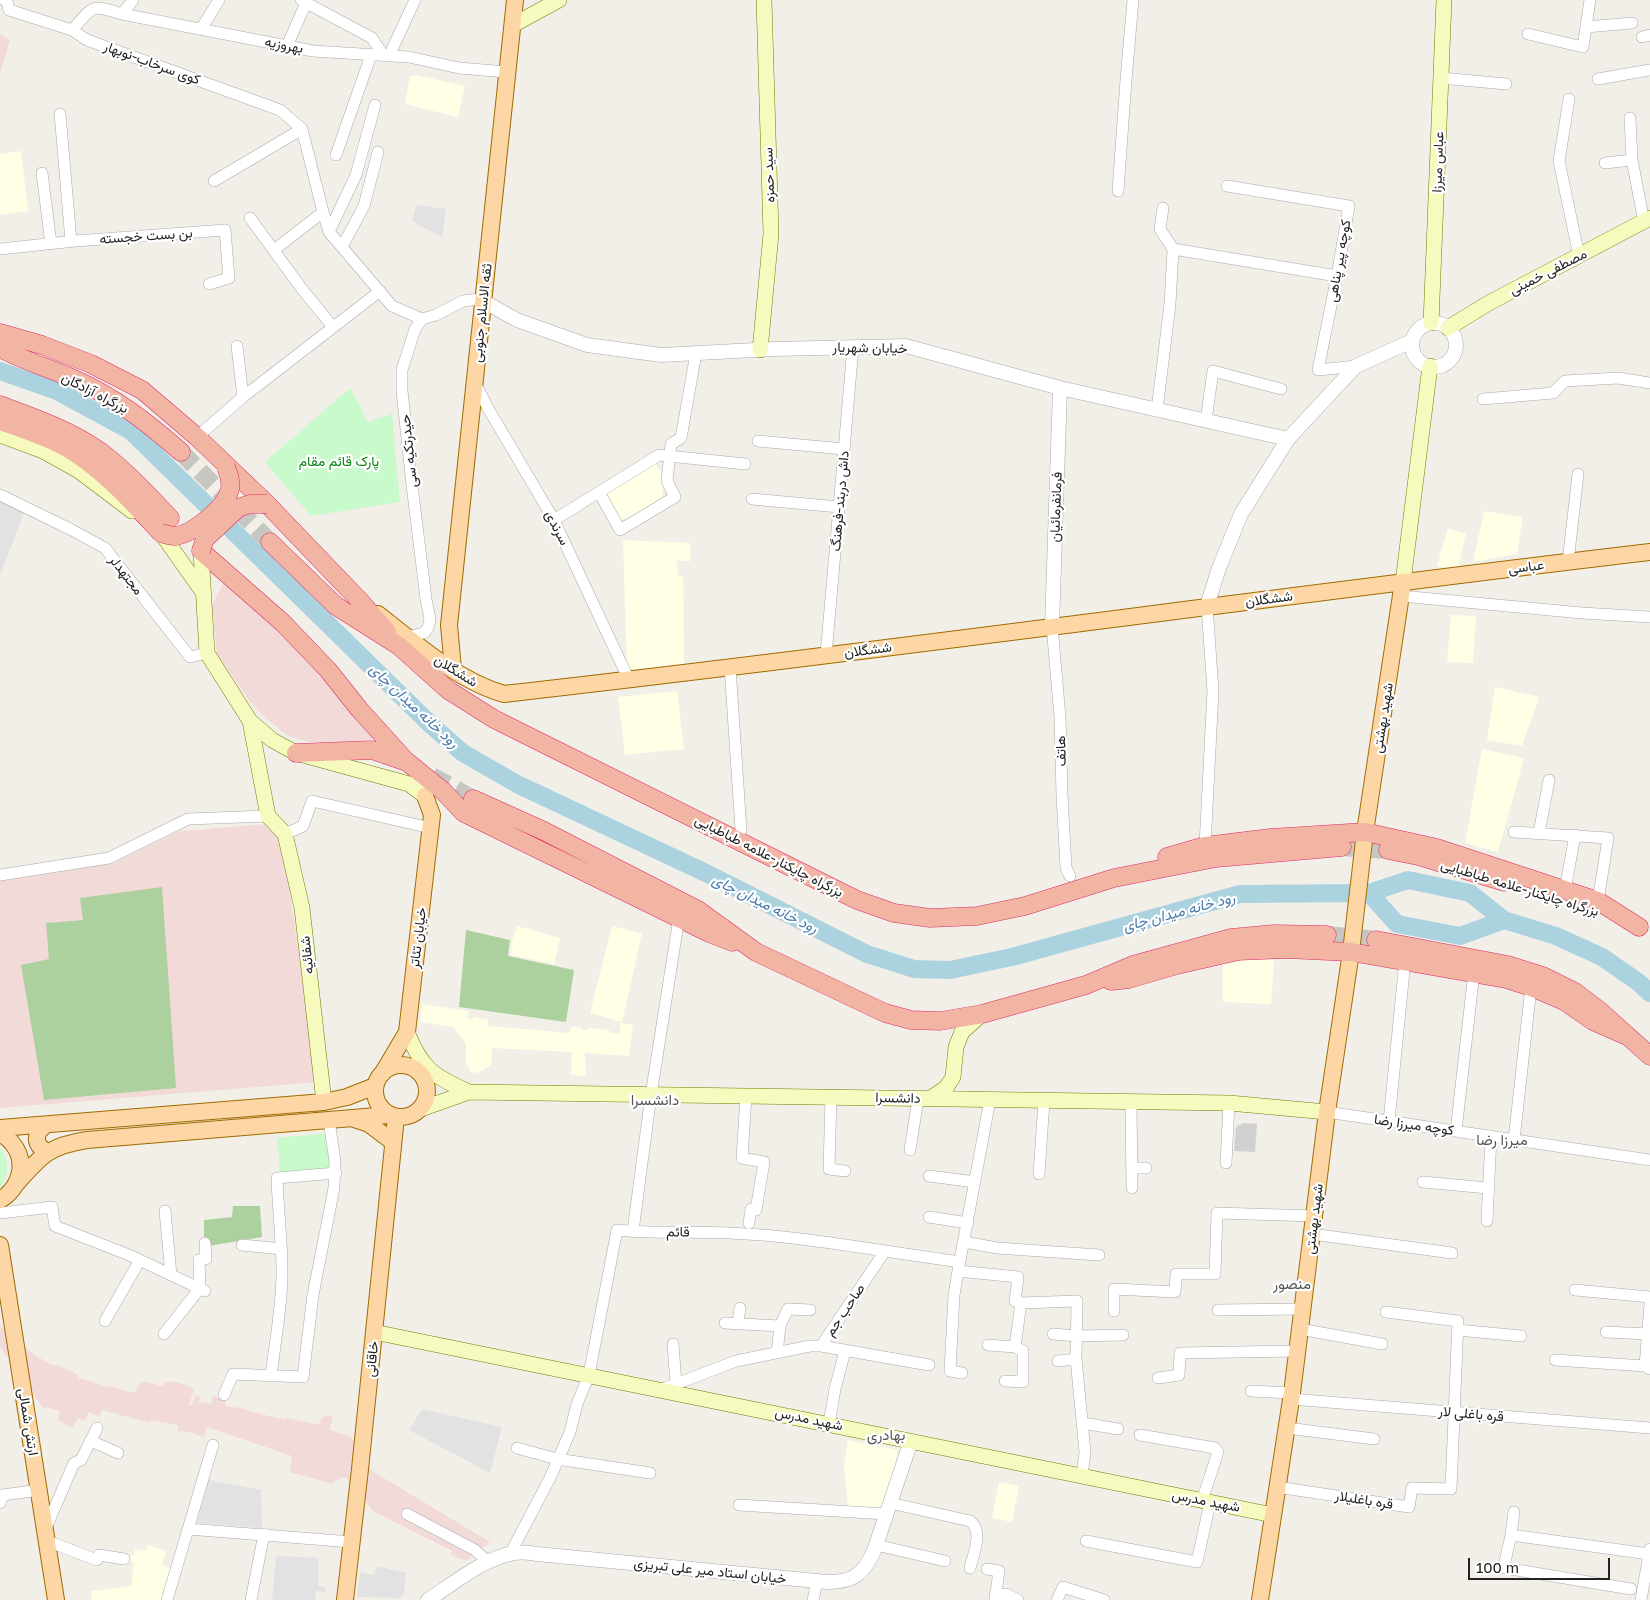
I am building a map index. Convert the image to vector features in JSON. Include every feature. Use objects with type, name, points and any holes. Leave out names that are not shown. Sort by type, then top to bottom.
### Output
[{"type":"highway","points":[[0,324],[42,345]]},
{"type":"highway","points":[[0,333],[42,345],[91,364],[142,390],[197,437],[267,504],[360,601],[402,641]]},
{"type":"highway","name":"بزرگراه آزادگان","points":[[0,348],[21,359],[74,379],[119,402],[150,425],[181,452]]},
{"type":"highway","points":[[0,406],[48,422],[100,452],[124,472],[175,536],[194,529],[212,515],[227,498],[230,488],[226,466]]},
{"type":"highway","points":[[0,421],[43,436],[89,462],[166,525]]},
{"type":"highway","points":[[267,504],[250,504],[238,508],[205,539],[201,551],[283,623],[328,670],[359,709],[406,762],[443,791],[464,812],[709,933],[756,952],[885,1013],[911,1020],[940,1021],[982,1014],[1086,985],[1129,979],[1177,965],[1238,951],[1351,952],[1506,979],[1532,987],[1564,1002],[1593,1020],[1627,1036]]},
{"type":"highway","name":"بزرگراه چایکنار-علامه طباطبایی","points":[[270,542],[336,606],[402,641],[448,690],[494,719],[857,900],[894,913],[930,918],[977,916],[1025,906],[1114,878],[1216,858],[1342,847]]},
{"type":"highway","points":[[296,753],[372,750],[406,762]]},
{"type":"highway","points":[[473,799],[544,831],[698,910],[756,952]]},
{"type":"highway","points":[[1114,878],[1158,860],[1205,846],[1270,838],[1364,832],[1437,848],[1598,901],[1645,930]]},
{"type":"highway","name":"بزرگراه چایکنار-علامه طباطبایی","points":[[1388,850],[1418,856],[1574,904],[1645,930]]},
{"type":"highway","points":[[1086,985],[1133,964],[1231,938],[1274,934],[1327,935]]},
{"type":"highway","points":[[1376,940],[1508,965],[1543,976],[1575,992],[1600,1011],[1650,1056]]},
{"type":"main road","name":"ثقه الاسلام جنوبی","points":[[453,669],[449,625],[515,0]]},
{"type":"main road","points":[[513,25],[559,0]]},
{"type":"main road","name":"سید حمزه","points":[[760,350],[771,234],[764,0]]},
{"type":"main road","name":"عباس میرزا","points":[[1431,323],[1444,0]]},
{"type":"main road","name":"مصطفی خمینی","points":[[1448,328],[1487,304],[1647,220]]},
{"type":"main road","points":[[1402,589],[1430,366]]},
{"type":"main road","points":[[0,435],[43,450],[166,525],[202,591]]},
{"type":"main road","points":[[201,551],[207,653],[250,720],[272,740],[296,753],[409,784],[425,796]]},
{"type":"main road","name":"عباسى","points":[[1402,589],[1568,562],[1650,552]]},
{"type":"main road","name":"ششگلان","points":[[402,641],[486,689],[504,694],[630,680],[1207,606],[1402,589]]},
{"type":"main road","name":"شهید بهشتى","points":[[1260,1600],[1292,1396],[1327,1112],[1351,952],[1364,832],[1402,589]]},
{"type":"main road","points":[[250,720],[268,816],[285,834]]},
{"type":"main road","name":"خیابان تئاتر","points":[[378,1080],[407,1032],[432,815],[425,796]]},
{"type":"main road","name":"شفائیه","points":[[285,834],[302,908],[324,1102]]},
{"type":"main road","points":[[923,1099],[946,1088],[954,1077],[956,1047],[962,1032],[982,1014]]},
{"type":"main road","points":[[407,1032],[421,1061],[435,1075],[468,1092]]},
{"type":"main road","points":[[0,1128],[324,1102],[347,1097],[378,1080],[393,1066],[400,1065],[419,1072],[423,1077],[427,1090],[421,1109]]},
{"type":"main road","points":[[378,1080],[376,1099],[384,1111],[392,1116]]},
{"type":"main road","points":[[0,1200],[7,1196],[16,1184],[48,1152],[66,1143],[349,1118],[409,1116],[421,1109],[468,1092]]},
{"type":"main road","name":"دانشسرا","points":[[468,1092],[1229,1103],[1327,1112]]},
{"type":"main road","name":"خاقانی","points":[[345,1600],[393,1142],[392,1116]]},
{"type":"main road","points":[[349,1118],[369,1124],[393,1142]]},
{"type":"main road","points":[[46,1125],[37,1133],[36,1139],[42,1150],[48,1152]]},
{"type":"main road","points":[[0,1133],[12,1142],[19,1155],[21,1170],[16,1184]]},
{"type":"main road","name":"ارتش شمالی","points":[[0,1245],[56,1600]]},
{"type":"main road","name":"شهید مدرس","points":[[374,1332],[589,1375],[670,1387],[829,1424],[1273,1515]]},
{"type":"street","name":"کوی سرخاب-نوبهار","points":[[6,0],[9,10],[72,30],[87,40],[280,110],[302,129]]},
{"type":"street","points":[[122,14],[133,0]]},
{"type":"street","points":[[201,29],[220,0]]},
{"type":"street","points":[[336,155],[381,55],[415,0]]},
{"type":"street","points":[[1118,191],[1133,0]]},
{"type":"street","points":[[1528,34],[1583,47],[1590,0]]},
{"type":"street","points":[[287,46],[304,1],[372,38],[381,55]]},
{"type":"street","name":"بهروزیه","points":[[72,30],[92,8],[98,7],[122,14],[313,51],[409,57],[459,68],[507,72]]},
{"type":"street","points":[[1586,27],[1632,24]]},
{"type":"street","points":[[1598,79],[1650,70]]},
{"type":"street","points":[[1441,78],[1506,84]]},
{"type":"street","points":[[1569,99],[1560,161],[1579,256]]},
{"type":"street","points":[[330,232],[356,174],[375,104]]},
{"type":"street","points":[[60,114],[71,241]]},
{"type":"street","points":[[1630,118],[1632,160],[1647,220]]},
{"type":"street","points":[[214,181],[302,129],[323,212],[330,232],[392,306],[422,319],[436,315],[463,301],[478,299],[483,301]]},
{"type":"street","points":[[342,247],[364,206],[378,152]]},
{"type":"street","points":[[1605,163],[1632,160]]},
{"type":"street","points":[[42,173],[51,244]]},
{"type":"street","name":"کوچه پیر پناهی","points":[[1227,186],[1349,206],[1318,370],[1356,366]]},
{"type":"street","points":[[1157,410],[1170,304],[1173,248],[1160,229],[1163,208]]},
{"type":"street","points":[[274,250],[323,212]]},
{"type":"street","points":[[250,218],[302,290],[333,327]]},
{"type":"street","name":"بن بست خجسته","points":[[0,249],[71,241],[225,230],[229,278],[209,284]]},
{"type":"street","points":[[1173,248],[1337,276]]},
{"type":"street","points":[[197,437],[244,397],[380,291]]},
{"type":"street","name":"خیابان شهریار","points":[[483,301],[516,320],[587,345],[661,355],[906,346],[1060,388],[1288,438]]},
{"type":"street","name":"حیدرتکیه سی","points":[[402,641],[424,633],[428,628],[430,619],[426,599],[402,391],[402,370],[415,328],[422,319]]},
{"type":"street","points":[[1431,323],[1440,324],[1448,328],[1456,340],[1454,354],[1444,364],[1430,366],[1424,364],[1414,355],[1412,341],[1418,330],[1431,323]]},
{"type":"street","points":[[1205,846],[1213,691],[1207,606],[1219,568],[1241,514],[1288,438],[1356,366],[1412,341]]},
{"type":"street","points":[[237,346],[244,397]]},
{"type":"street","name":"داش دربند-فرهنگ","points":[[826,655],[853,347]]},
{"type":"street","points":[[599,492],[620,530],[675,497],[667,481],[671,444],[681,438],[696,353]]},
{"type":"street","points":[[1206,420],[1213,371],[1281,389]]},
{"type":"street","points":[[1483,399],[1553,393],[1565,381],[1618,378],[1650,383]]},
{"type":"street","name":"سرندی","points":[[474,381],[554,520],[630,680]]},
{"type":"street","name":"فرمانفرمائیان","points":[[1052,626],[1060,388]]},
{"type":"street","points":[[758,441],[844,449]]},
{"type":"street","points":[[554,520],[659,454],[745,464]]},
{"type":"street","points":[[1568,562],[1578,474]]},
{"type":"street","name":"مجتهدلر","points":[[0,495],[70,528],[105,548],[190,658],[207,653]]},
{"type":"street","points":[[752,499],[839,507]]},
{"type":"street","points":[[1402,589],[1582,613],[1650,617]]},
{"type":"street","name":"هاتف","points":[[1052,626],[1060,717],[1066,868],[1070,876]]},
{"type":"street","points":[[730,667],[741,830]]},
{"type":"street","points":[[1539,833],[1549,780]]},
{"type":"street","points":[[285,834],[303,826],[312,801],[431,828]]},
{"type":"street","points":[[0,876],[109,858],[188,819],[268,816]]},
{"type":"street","points":[[1514,832],[1608,838],[1598,901]]},
{"type":"street","points":[[1565,890],[1575,835]]},
{"type":"street","points":[[633,1231],[650,1095],[679,918]]},
{"type":"street","points":[[1389,1121],[1405,961]]},
{"type":"street","points":[[1456,1131],[1474,972]]},
{"type":"street","points":[[1514,1140],[1532,987]]},
{"type":"street","points":[[746,1096],[742,1158],[764,1162],[756,1210],[750,1208],[749,1223]]},
{"type":"street","points":[[831,1098],[829,1169],[845,1171]]},
{"type":"street","points":[[910,1150],[923,1099]]},
{"type":"street","points":[[962,1373],[950,1371],[954,1296],[990,1100]]},
{"type":"street","points":[[1039,1174],[1044,1100]]},
{"type":"street","points":[[1131,1102],[1132,1188]]},
{"type":"street","points":[[1226,1163],[1229,1103]]},
{"type":"street","name":"کوچه میرزا رضا","points":[[1327,1112],[1650,1160]]},
{"type":"street","points":[[224,1395],[233,1374],[303,1378],[313,1295],[332,1204],[336,1173],[329,1120]]},
{"type":"street","points":[[1487,1221],[1491,1136]]},
{"type":"street","points":[[1132,1168],[1146,1168]]},
{"type":"street","points":[[271,1376],[281,1294],[282,1249],[277,1178],[336,1173]]},
{"type":"street","points":[[929,1176],[975,1182]]},
{"type":"street","points":[[1423,1182],[1488,1188]]},
{"type":"street","points":[[0,1213],[52,1207],[55,1226],[140,1260],[203,1289]]},
{"type":"street","points":[[164,1211],[171,1275]]},
{"type":"street","points":[[1114,1312],[1114,1289],[1175,1292],[1176,1274],[1215,1274],[1217,1213],[1315,1216]]},
{"type":"street","points":[[929,1217],[968,1223]]},
{"type":"street","name":"قائم","points":[[589,1375],[617,1230],[728,1233],[788,1237],[885,1250]]},
{"type":"street","points":[[1312,1234],[1452,1253]]},
{"type":"street","points":[[203,1289],[198,1260],[206,1258],[205,1242]]},
{"type":"street","points":[[964,1242],[997,1248],[1099,1255]]},
{"type":"street","points":[[242,1245],[282,1249]]},
{"type":"street","points":[[885,1250],[1018,1277],[1015,1301],[1021,1303],[1077,1300],[1076,1359],[1085,1452],[1082,1476]]},
{"type":"street","name":"صاحب جم","points":[[670,1387],[736,1361],[810,1346],[821,1346],[885,1250]]},
{"type":"street","points":[[105,1321],[140,1260]]},
{"type":"street","points":[[164,1334],[203,1289]]},
{"type":"street","points":[[1574,1290],[1650,1297]]},
{"type":"street","points":[[1005,1381],[1023,1382],[1019,1349],[1021,1303]]},
{"type":"street","points":[[1555,1360],[1648,1368],[1650,1304]]},
{"type":"street","points":[[738,1324],[740,1308]]},
{"type":"street","points":[[777,1353],[780,1326],[788,1309],[810,1310]]},
{"type":"street","points":[[1218,1310],[1303,1309]]},
{"type":"street","points":[[1386,1312],[1458,1321],[1453,1413]]},
{"type":"street","points":[[725,1323],[780,1326]]},
{"type":"street","points":[[1300,1328],[1382,1344]]},
{"type":"street","points":[[1458,1330],[1521,1336]]},
{"type":"street","points":[[1606,1332],[1648,1334]]},
{"type":"street","points":[[1053,1334],[1076,1336],[1122,1335]]},
{"type":"street","points":[[670,1387],[673,1344]]},
{"type":"street","points":[[988,1345],[1019,1349]]},
{"type":"street","points":[[821,1346],[929,1365]]},
{"type":"street","points":[[829,1424],[835,1389],[845,1351]]},
{"type":"street","points":[[1158,1378],[1184,1374],[1180,1353],[1297,1351]]},
{"type":"street","points":[[1058,1361],[1076,1359]]},
{"type":"street","points":[[510,1554],[551,1476],[570,1432],[577,1404],[589,1375]]},
{"type":"street","name":"قره باغلی لار","points":[[1251,1391],[1453,1413],[1650,1428]]},
{"type":"street","name":"قره باغلیلار","points":[[1277,1486],[1409,1507],[1412,1488],[1451,1489],[1453,1413]]},
{"type":"street","points":[[1083,1423],[1118,1429]]},
{"type":"street","points":[[97,1428],[81,1460],[74,1463],[46,1535],[97,1560],[99,1555],[124,1559]]},
{"type":"street","points":[[1287,1428],[1374,1439]]},
{"type":"street","points":[[1086,1541],[1197,1562],[1206,1502],[1218,1452],[1215,1448],[1140,1435]]},
{"type":"street","name":"خیابان استاد میر علی تبریزی","points":[[428,1600],[488,1562],[510,1554],[538,1554],[842,1582],[855,1576],[866,1566],[876,1545],[911,1440]]},
{"type":"street","points":[[91,1441],[118,1453]]},
{"type":"street","points":[[167,1600],[213,1445]]},
{"type":"street","points":[[517,1448],[557,1459],[650,1474]]},
{"type":"street","points":[[0,1503],[3,1495],[39,1490]]},
{"type":"street","points":[[739,1505],[888,1509],[970,1521],[977,1528],[970,1568]]},
{"type":"street","points":[[1514,1512],[1505,1568],[1631,1589]]},
{"type":"street","points":[[408,1514],[475,1550],[488,1562]]},
{"type":"street","points":[[188,1529],[352,1542]]},
{"type":"street","points":[[251,1600],[264,1534]]},
{"type":"street","points":[[1511,1535],[1650,1552],[1646,1588],[1641,1600]]},
{"type":"street","points":[[876,1545],[945,1561]]},
{"type":"street","points":[[987,1568],[999,1571],[995,1598],[1006,1594],[1018,1600]]},
{"type":"street","points":[[813,1600],[817,1581]]},
{"type":"street","points":[[1057,1600],[1063,1587],[1104,1600]]},
{"type":"shaded area","points":[[0,34],[10,40],[0,73]]},
{"type":"shaded area","points":[[416,75],[465,86],[458,117],[405,104],[410,76]]},
{"type":"shaded area","points":[[21,151],[28,211],[0,215],[0,154]]},
{"type":"shaded area","points":[[416,205],[446,209],[442,237],[412,221]]},
{"type":"shaded area","points":[[655,463],[661,472],[663,488],[661,499],[648,508],[619,521],[605,494]]},
{"type":"shaded area","points":[[0,499],[25,511],[0,575]]},
{"type":"shaded area","points":[[1484,511],[1523,517],[1517,554],[1473,562]]},
{"type":"shaded area","points":[[1448,528],[1466,534],[1458,570],[1437,566]]},
{"type":"shaded area","points":[[623,540],[690,543],[691,561],[677,561],[678,576],[683,576],[684,664],[627,670]]},
{"type":"shaded area","points":[[225,580],[272,622],[380,738],[336,744],[309,742],[288,736],[250,702],[217,654],[212,605]]},
{"type":"shaded area","points":[[1451,615],[1476,616],[1473,663],[1447,662]]},
{"type":"shaded area","points":[[1495,687],[1539,697],[1522,746],[1487,740]]},
{"type":"shaded area","points":[[677,691],[684,749],[625,755],[618,697]]},
{"type":"shaded area","points":[[1482,749],[1524,758],[1498,852],[1465,843]]},
{"type":"shaded area","points":[[268,824],[282,840],[318,1082],[0,1108],[0,880],[114,863],[180,831]]},
{"type":"shaded area","points":[[517,926],[560,938],[554,964],[511,955],[512,941]]},
{"type":"shaded area","points":[[612,926],[642,934],[622,1022],[590,1013]]},
{"type":"shaded area","points":[[1250,959],[1274,959],[1271,1004],[1223,1002],[1223,964]]},
{"type":"shaded area","points":[[422,1004],[469,1011],[466,1018],[471,1020],[475,1017],[488,1019],[488,1026],[569,1033],[571,1027],[581,1027],[583,1031],[589,1028],[620,1033],[620,1023],[633,1025],[629,1056],[585,1053],[586,1076],[571,1075],[572,1052],[492,1048],[491,1065],[478,1073],[471,1072],[466,1063],[466,1044],[453,1027],[420,1022]]},
{"type":"shaded area","points":[[1243,1123],[1257,1124],[1255,1152],[1234,1151],[1236,1127]]},
{"type":"shaded area","points":[[0,1326],[36,1356],[52,1365],[57,1365],[77,1374],[79,1378],[109,1387],[134,1393],[142,1381],[162,1386],[165,1382],[173,1381],[194,1388],[189,1406],[191,1406],[196,1395],[201,1397],[199,1402],[211,1404],[213,1396],[226,1400],[225,1406],[246,1409],[280,1419],[286,1420],[287,1418],[319,1425],[321,1419],[327,1415],[333,1417],[329,1430],[350,1436],[372,1471],[490,1542],[466,1561],[456,1557],[450,1554],[452,1551],[373,1511],[346,1478],[341,1477],[339,1481],[336,1480],[333,1484],[290,1472],[292,1456],[207,1427],[204,1437],[185,1431],[177,1432],[178,1425],[151,1420],[150,1423],[102,1410],[99,1417],[89,1412],[85,1421],[78,1418],[72,1428],[58,1420],[60,1412],[47,1407],[44,1409],[0,1347]]},
{"type":"shaded area","points":[[422,1409],[502,1427],[490,1473],[409,1430]]},
{"type":"shaded area","points":[[848,1440],[898,1450],[884,1509],[848,1507],[844,1465]]},
{"type":"shaded area","points":[[208,1480],[261,1490],[262,1528],[197,1523]]},
{"type":"shaded area","points":[[999,1482],[1019,1486],[1012,1522],[992,1518]]},
{"type":"shaded area","points":[[148,1545],[166,1551],[162,1565],[173,1569],[164,1600],[92,1600],[91,1591],[131,1586],[134,1563],[125,1561],[126,1555],[134,1556],[135,1549],[146,1551]]},
{"type":"shaded area","points":[[276,1556],[319,1558],[318,1586],[325,1587],[325,1592],[316,1591],[315,1600],[272,1600]]},
{"type":"shaded area","points":[[377,1566],[406,1573],[404,1594],[400,1598],[357,1597],[360,1572],[374,1575]]},
{"type":"green space","name":"پارک قائم مقام","points":[[350,388],[367,422],[392,414],[400,502],[311,516],[265,462]]},
{"type":"green space","points":[[162,887],[176,1088],[44,1100],[21,965],[49,959],[46,923],[83,920],[80,898]]},
{"type":"green space","points":[[466,930],[510,940],[508,956],[574,970],[566,1022],[459,1007]]},
{"type":"green space","points":[[328,1133],[331,1178],[281,1182],[277,1138]]},
{"type":"green space","points":[[0,1148],[7,1163],[7,1173],[0,1188]]},
{"type":"green space","points":[[233,1206],[260,1206],[262,1237],[209,1246],[204,1236],[204,1220],[232,1217]]},
{"type":"waterway","name":"رود خانه میدان چای","points":[[0,371],[57,391],[131,431],[430,724],[463,753],[519,785],[708,874],[867,954],[914,969],[950,970],[1012,957],[1240,894],[1369,893],[1397,924],[1460,936],[1504,920],[1556,936],[1602,957],[1638,982],[1650,993]]},
{"type":"waterway","points":[[1369,893],[1408,880],[1470,893],[1504,920]]},
{"type":"tunnel","points":[[181,452],[270,542]]},
{"type":"tunnel","points":[[432,776],[473,799]]},
{"type":"tunnel","points":[[1342,847],[1388,850]]},
{"type":"tunnel","points":[[1327,935],[1376,940]]},
{"type":"district","name":"دانشسرا","points":[[655,1100]]},
{"type":"district","name":"میرزا رضا","points":[[1502,1140]]},
{"type":"district","name":"منصور","points":[[1292,1284]]},
{"type":"district","name":"بهادری","points":[[886,1435]]}]
